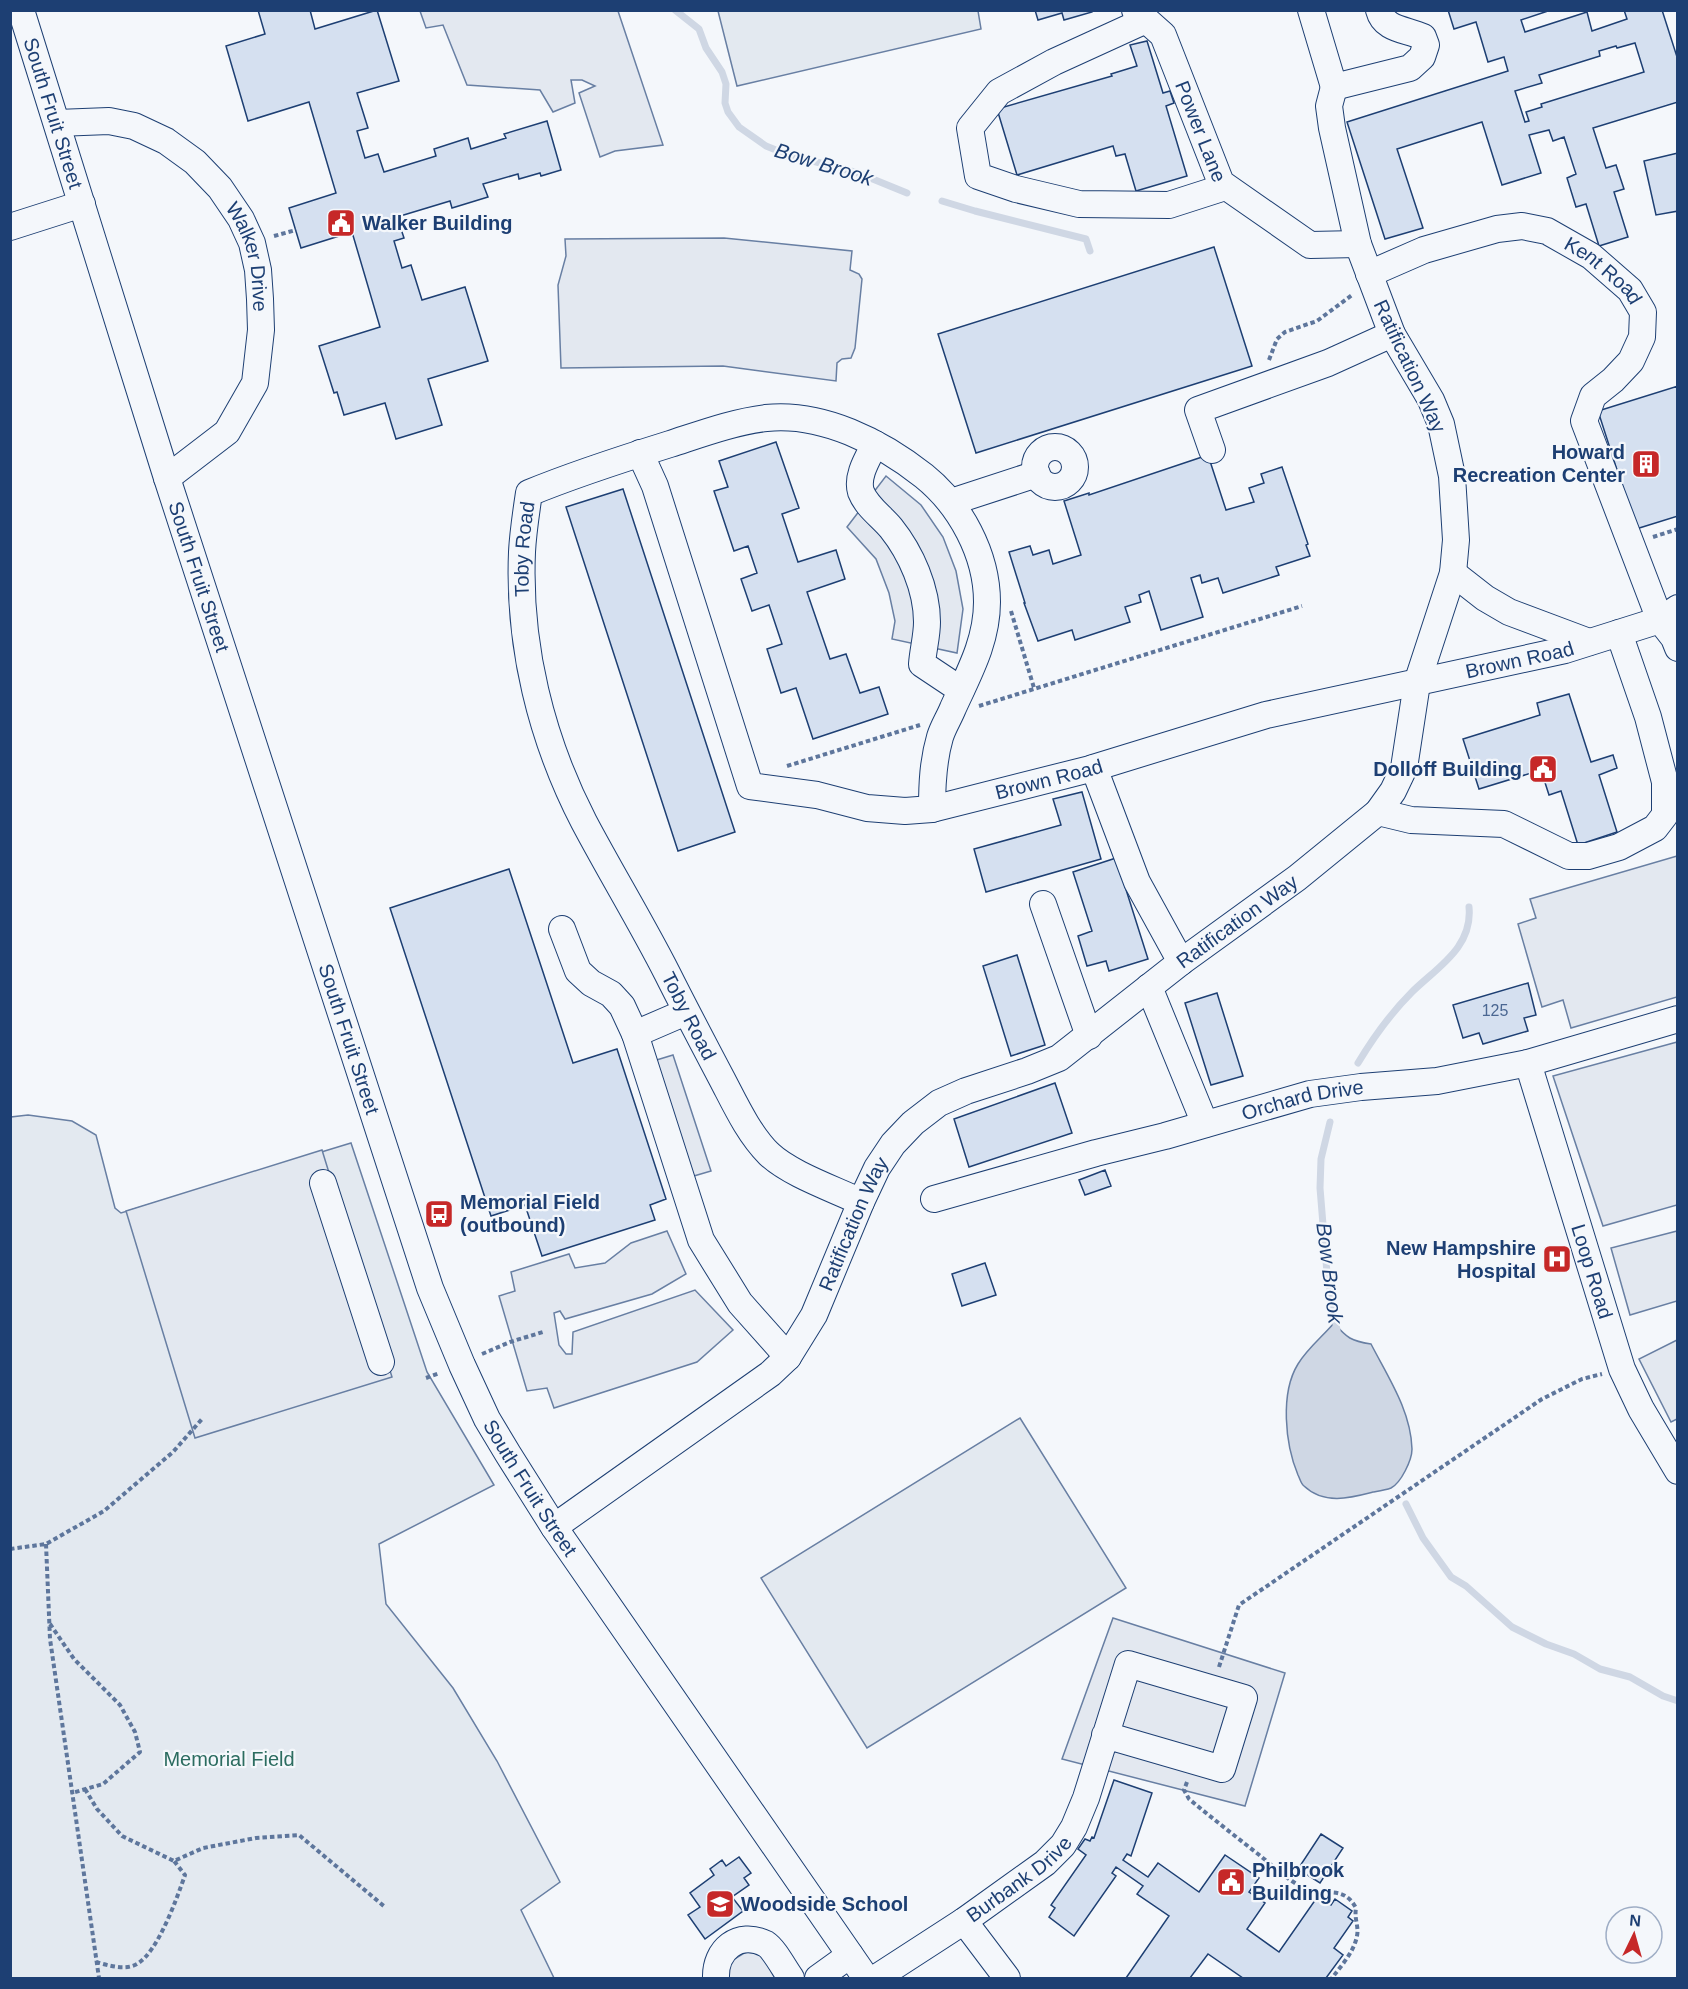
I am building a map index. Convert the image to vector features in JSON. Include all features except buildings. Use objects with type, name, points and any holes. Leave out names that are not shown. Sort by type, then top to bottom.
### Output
[{"type":"street","name":"South Fruit Street","points":[[21,10],[167,478],[430,1288],[462,1365],[487,1419],[554,1527],[866,1978]]},
{"type":"street","points":[[1311,10],[1334,87],[1410,68],[1422,57],[1426,45],[1423,37],[1389,26],[1381,19],[1378,10]]},
{"type":"street","points":[[1141,15],[999,92],[970,128],[978,176],[1016,189],[1079,204],[1169,205],[1225,187]]},
{"type":"street","name":"Power Lane","points":[[1141,15],[1163,35],[1221,183],[1310,245],[1358,244]]},
{"type":"street","name":"Ratification Way","points":[[554,1527],[770,1374],[788,1358],[814,1315],[877,1168],[893,1144],[913,1123],[939,1103],[1059,1058],[1180,962],[1297,878],[1378,812],[1393,791],[1404,768],[1417,683],[1453,573],[1456,540],[1452,476],[1441,424],[1431,400],[1392,334],[1358,244],[1332,128],[1329,106],[1334,87]]},
{"type":"street","name":"Walker Drive","points":[[57,123],[109,121],[134,126],[166,141],[195,162],[220,188],[241,219],[252,243],[258,270],[261,330],[255,383],[227,432],[167,478]]},
{"type":"street","points":[[10,227],[82,204]]},
{"type":"street","name":"Kent Road","points":[[1369,274],[1424,250],[1497,229],[1522,226],[1547,231],[1591,256],[1630,290],[1643,312],[1642,338],[1631,361],[1593,396],[1584,421],[1669,614],[1677,648]]},
{"type":"street","points":[[1212,450],[1198,410],[1328,363],[1392,334]]},
{"type":"street","name":"Toby Road","points":[[861,1202],[796,1172],[770,1154],[750,1130],[648,936],[583,821],[559,768],[544,726],[533,683],[522,594],[522,550],[529,493],[640,453],[742,422],[768,418],[794,418],[820,422],[875,444],[912,467],[951,502],[965,524],[976,548],[987,599],[986,626],[966,699],[941,736],[932,775],[932,809]]},
{"type":"street","points":[[875,444],[862,468],[861,491],[911,559],[923,591],[927,622],[921,663],[966,699]]},
{"type":"street","name":"Brown Road","points":[[640,453],[655,486],[750,786],[817,795],[867,808],[905,811],[932,809],[1094,768],[1266,715],[1565,650],[1669,614]]},
{"type":"street","points":[[951,502],[1037,474]]},
{"type":"street","points":[[1453,573],[1485,598],[1509,612],[1589,642]]},
{"type":"street","points":[[1378,812],[1411,820],[1504,824],[1569,856],[1588,856],[1619,848],[1655,828],[1665,815],[1665,782],[1647,717],[1619,633]]},
{"type":"street","points":[[1094,768],[1137,882],[1180,962]]},
{"type":"street","points":[[1043,904],[1089,1036]]},
{"type":"street","points":[[562,929],[578,971],[591,983],[611,994],[622,1006],[635,1034],[701,1240],[740,1303],[788,1358]]},
{"type":"street","points":[[1149,987],[1205,1124]]},
{"type":"street","points":[[635,1034],[687,1012]]},
{"type":"street","name":"Orchard Drive","points":[[934,1199],[1310,1094],[1437,1081],[1528,1063],[1677,1019]]},
{"type":"street","name":"Loop Road","points":[[1528,1063],[1623,1369],[1641,1409],[1677,1470]]},
{"type":"street","points":[[323,1184],[381,1362]]},
{"type":"street","name":"Burbank Drive","points":[[876,1978],[964,1921],[1045,1863],[1063,1845],[1074,1827],[1086,1798],[1105,1735],[1128,1664],[1244,1698],[1222,1769],[1105,1735]]},
{"type":"street","points":[[964,1921],[1007,1978]]},
{"type":"street","points":[[716,1978],[716,1966],[722,1952],[736,1942],[749,1939],[768,1945],[791,1978]]},
{"type":"street","points":[[818,1978],[850,1955]]},
{"type":"path","points":[[271,237],[296,230]]},
{"type":"path","points":[[1268,360],[1277,339],[1285,332],[1317,321],[1352,295]]},
{"type":"path","points":[[966,699],[1034,688],[1302,606]]},
{"type":"path","points":[[1010,609],[1034,688]]},
{"type":"path","points":[[781,768],[929,722]]},
{"type":"path","points":[[510,1342],[543,1332]]},
{"type":"path","points":[[1223,1653],[1239,1605],[1542,1399],[1586,1378],[1604,1373]]},
{"type":"path","points":[[10,1549],[46,1544],[104,1511],[173,1452],[202,1419]]},
{"type":"path","points":[[46,1544],[50,1639],[99,1978]]},
{"type":"path","points":[[49,1623],[74,1659],[120,1705],[135,1732],[140,1752],[103,1784],[72,1793]]},
{"type":"path","points":[[86,1790],[97,1809],[122,1836],[174,1861],[185,1875],[156,1944],[136,1965],[117,1967],[96,1962]]},
{"type":"path","points":[[1185,1790],[1189,1799],[1305,1890],[1337,1892],[1353,1901],[1356,1908],[1354,1917],[1357,1924],[1357,1935],[1353,1946],[1332,1978]]},
{"type":"path","points":[[174,1861],[203,1848],[256,1838],[299,1835],[385,1907]]},
{"type":"green space","points":[[718,11],[978,11],[981,29],[737,86]]},
{"type":"green space","name":"Memorial Field","points":[[28,1115],[72,1121],[96,1135],[115,1208],[121,1213],[351,1143],[427,1372],[494,1485],[379,1544],[386,1604],[453,1688],[497,1761],[560,1882],[521,1910],[554,1978],[11,1978],[11,1117]]},
{"type":"green space","points":[[1020,1418],[1126,1588],[867,1748],[761,1578]]},
{"type":"shaded area","points":[[420,11],[618,11],[663,145],[615,151],[600,157],[579,93],[595,86],[582,80],[571,80],[575,103],[553,112],[540,90],[467,85],[443,25],[426,28]]},
{"type":"shaded area","points":[[724,238],[852,251],[850,270],[859,274],[862,279],[855,348],[851,358],[842,359],[837,363],[836,381],[723,366],[561,368],[558,285],[566,256],[565,239]]},
{"type":"shaded area","points":[[886,476],[921,505],[943,537],[956,571],[963,609],[957,653],[892,639],[895,621],[889,593],[876,559],[847,527]]},
{"type":"shaded area","points":[[1677,856],[1677,997],[1571,1028],[1563,1000],[1542,1007],[1518,924],[1536,918],[1530,899]]},
{"type":"shaded area","points":[[1677,1042],[1677,1205],[1603,1226],[1553,1076]]},
{"type":"shaded area","points":[[673,1055],[711,1171],[687,1178],[650,1062]]},
{"type":"shaded area","points":[[322,1150],[392,1377],[195,1438],[126,1211]]},
{"type":"shaded area","points":[[667,1231],[686,1274],[652,1294],[565,1319],[560,1311],[554,1313],[559,1345],[566,1354],[572,1354],[573,1332],[695,1290],[733,1330],[697,1362],[554,1408],[547,1388],[527,1391],[499,1296],[515,1291],[511,1272],[569,1254],[575,1268],[605,1263],[631,1243]]},
{"type":"shaded area","points":[[1677,1231],[1677,1301],[1630,1315],[1611,1248]]},
{"type":"shaded area","points":[[1334,1323],[1350,1338],[1371,1344],[1403,1408],[1408,1421],[1412,1449],[1405,1471],[1391,1488],[1355,1496],[1329,1498],[1312,1492],[1302,1484],[1290,1449],[1286,1419],[1289,1389],[1298,1364]]},
{"type":"shaded area","points":[[1677,1340],[1677,1419],[1671,1422],[1639,1359]]},
{"type":"shaded area","points":[[1113,1618],[1285,1673],[1245,1806],[1062,1759]]},
{"type":"shaded area","points":[[771,1937],[792,1978],[703,1978]]},
{"type":"waterway","name":"Bow Brook","points":[[675,10],[699,29],[706,48],[722,72],[726,84],[725,103],[728,112],[739,127],[766,146],[786,154],[858,173],[907,193]]},
{"type":"waterway","name":"Bow Brook","points":[[942,201],[1086,239],[1090,251]]},
{"type":"waterway","name":"Bow Brook","points":[[1358,1063],[1397,1008],[1459,946],[1469,921],[1469,907]]},
{"type":"waterway","name":"Bow Brook","points":[[1330,1122],[1321,1159],[1320,1188],[1327,1273],[1337,1330]]},
{"type":"waterway","name":"Bow Brook","points":[[1406,1504],[1423,1538],[1451,1577],[1466,1586],[1512,1627],[1546,1644],[1574,1654],[1600,1669],[1630,1677],[1663,1696],[1678,1701]]},
{"type":"place","name":"Walker Building","points":[[341,223]]},
{"type":"place","name":"Howard Recreation Center","points":[[1646,464]]},
{"type":"place","name":"Dolloff Building","points":[[1543,769]]},
{"type":"place","name":"Memorial Field (outbound)","points":[[439,1214]]},
{"type":"place","name":"New Hampshire Hospital","points":[[1557,1259]]},
{"type":"place","name":"Philbrook Building","points":[[1231,1882]]},
{"type":"place","name":"Woodside School","points":[[720,1904]]}]
